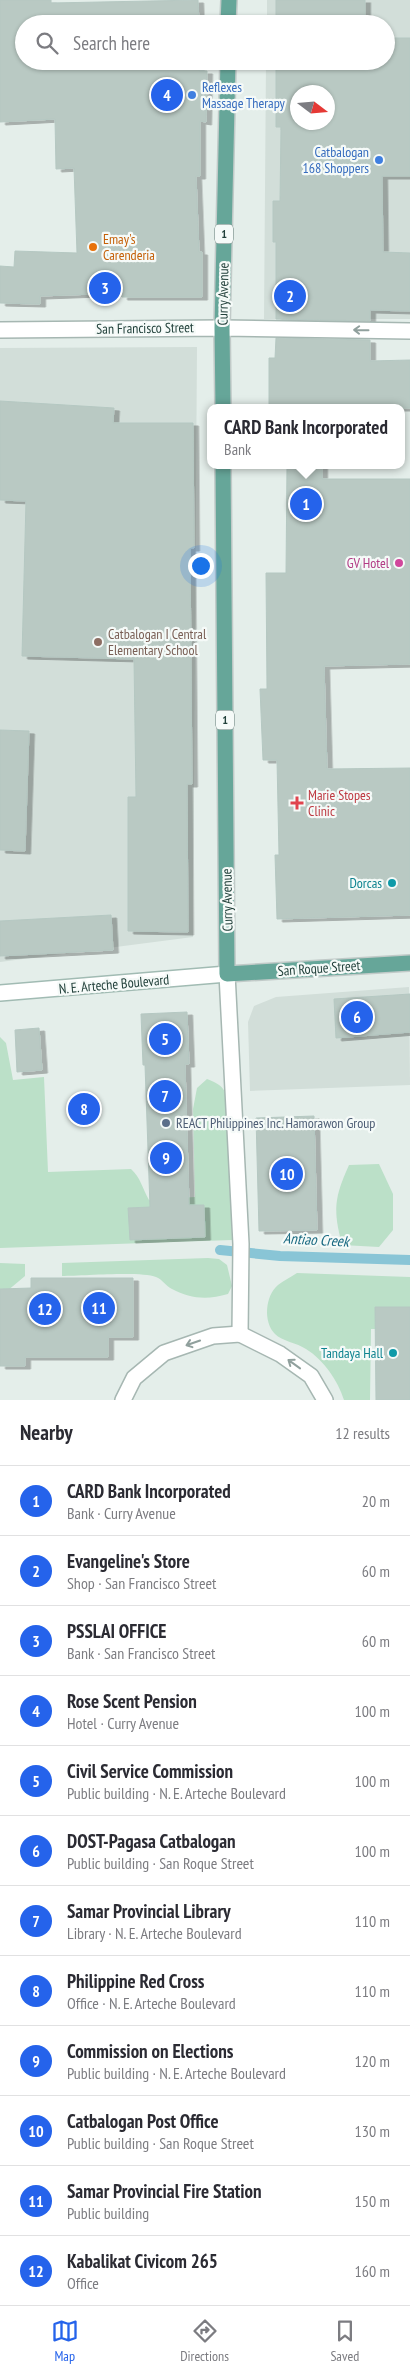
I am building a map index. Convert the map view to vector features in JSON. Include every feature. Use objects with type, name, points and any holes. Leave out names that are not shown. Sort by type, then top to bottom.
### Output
[{"type":"main road","points":[[228,15],[229,0]]},
{"type":"main road","name":"Curry Avenue","points":[[223,404],[222,328],[228,70]]},
{"type":"main road","name":"Curry Avenue","points":[[223,469],[227,974]]},
{"type":"main road","name":"San Roque Street","points":[[227,974],[410,963]]},
{"type":"street","name":"San Francisco Street","points":[[0,330],[222,328],[410,331]]},
{"type":"street","name":"N. E. Arteche Boulevard","points":[[0,993],[227,974]]},
{"type":"street","name":"Curry Avenue","points":[[227,974],[241,1244],[240,1334]]},
{"type":"street","points":[[123,1400],[134,1378],[164,1353],[213,1336],[240,1334],[280,1354],[311,1376],[325,1400]]},
{"type":"shaded area","points":[[267,0],[410,0],[410,319],[264,319],[266,70],[395,70],[395,15],[267,15]]},
{"type":"shaded area","name":"Catbalogan I Central Elementary School","points":[[197,347],[193,937],[0,962],[0,348]]},
{"type":"shaded area","points":[[409,987],[410,1085],[250,1091],[248,1022],[254,1006],[276,997]]},
{"type":"green space","points":[[0,1037],[6,1043],[13,1080],[44,1077],[48,1172],[131,1169],[149,1200],[195,1197],[193,1109],[197,1088],[207,1079],[218,1084],[224,1090],[228,1109],[232,1240],[0,1248]]},
{"type":"green space","points":[[379,1164],[393,1194],[393,1230],[379,1247],[342,1245],[337,1222],[336,1204],[340,1186],[349,1165]]},
{"type":"green space","points":[[219,1259],[227,1265],[232,1286],[228,1294],[206,1298],[192,1297],[170,1288],[158,1278],[148,1275],[62,1276],[62,1263]]},
{"type":"green space","points":[[0,1263],[25,1264],[25,1276],[0,1297]]},
{"type":"green space","points":[[297,1273],[410,1277],[410,1329],[371,1329],[370,1400],[344,1400],[334,1378],[319,1359],[302,1347],[278,1336],[271,1329],[267,1316],[270,1296],[278,1285]]},
{"type":"building","points":[[0,0],[51,0],[51,3],[198,0],[199,15],[15,15],[15,70],[207,71],[206,122],[200,121],[200,176],[196,176],[199,252],[202,252],[202,297],[122,297],[122,293],[40,296],[40,304],[0,303],[0,266],[14,267],[15,251],[77,253],[74,168],[56,169],[55,119],[0,122]]},
{"type":"building","points":[[276,0],[365,0],[365,15],[276,15]]},
{"type":"building","points":[[395,38],[410,38],[410,176],[382,176],[383,252],[410,253],[410,311],[370,310],[370,321],[276,319],[276,242],[273,242],[273,201],[280,201],[281,127],[276,127],[276,70],[395,70]]},
{"type":"building","points":[[276,338],[370,340],[370,361],[410,360],[410,408],[405,408],[405,404],[269,404],[269,358],[275,358]]},
{"type":"building","points":[[0,401],[114,408],[113,423],[193,423],[194,548],[190,548],[192,784],[187,784],[188,932],[128,931],[128,797],[136,797],[134,659],[22,656],[26,501],[0,500]]},
{"type":"building","points":[[287,469],[322,469],[322,479],[410,479],[410,664],[324,666],[327,769],[410,768],[410,915],[277,919],[275,855],[279,855],[277,760],[263,760],[260,689],[267,689],[266,573],[286,573]]},
{"type":"building","points":[[0,730],[29,731],[25,851],[0,850]]},
{"type":"building","points":[[111,915],[113,950],[0,956],[0,921]]},
{"type":"building","points":[[410,994],[410,1032],[336,1038],[334,999]]},
{"type":"building","points":[[187,1012],[189,1064],[185,1064],[189,1205],[204,1205],[205,1237],[130,1240],[128,1208],[150,1207],[145,1065],[143,1065],[141,1014]]},
{"type":"building","points":[[39,1028],[42,1070],[17,1072],[15,1030]]},
{"type":"building","points":[[314,1116],[317,1230],[259,1231],[256,1118]]},
{"type":"building","points":[[31,1278],[133,1278],[133,1337],[108,1337],[108,1357],[25,1357],[25,1366],[0,1366],[0,1289],[31,1288]]},
{"type":"building","name":"Tandaya Hall","points":[[375,1307],[410,1307],[410,1400],[376,1400]]},
{"type":"waterway","name":"Antiao Creek","points":[[220,1250],[280,1256],[410,1260]]},
{"type":"place","name":"Rose Scent Pension","points":[[167,95]]},
{"type":"place","name":"Reflexes Massage Therapy","points":[[192,95]]},
{"type":"place","name":"Catbalogan 168 Shoppers","points":[[379,160]]},
{"type":"place","name":"Emay's Carenderia","points":[[93,247]]},
{"type":"place","name":"PSSLAI OFFICE","points":[[105,288]]},
{"type":"place","name":"Evangeline's Store","points":[[290,296]]},
{"type":"place","name":"CARD Bank Incorporated","points":[[306,504]]},
{"type":"place","name":"GV Hotel","points":[[399,563]]},
{"type":"place","name":"Catbalogan I Central Elementary School","points":[[98,642]]},
{"type":"place","name":"Marie Stopes Clinic","points":[[297,803]]},
{"type":"place","name":"Dorcas","points":[[392,883]]},
{"type":"place","name":"DOST-Pagasa Catbalogan","points":[[357,1017]]},
{"type":"place","name":"Civil Service Commission","points":[[165,1039]]},
{"type":"place","name":"Samar Provincial Library","points":[[165,1096]]},
{"type":"place","name":"Philippine Red Cross","points":[[84,1109]]},
{"type":"place","name":"REACT Philippines Inc. Hamorawon Group","points":[[166,1123]]},
{"type":"place","name":"Commission on Elections","points":[[166,1158]]},
{"type":"place","name":"Catbalogan Post Office","points":[[287,1174]]},
{"type":"place","name":"Samar Provincial Fire Station","points":[[99,1308]]},
{"type":"place","name":"Kabalikat Civicom 265","points":[[45,1309]]},
{"type":"place","name":"Tandaya Hall","points":[[393,1353]]}]
